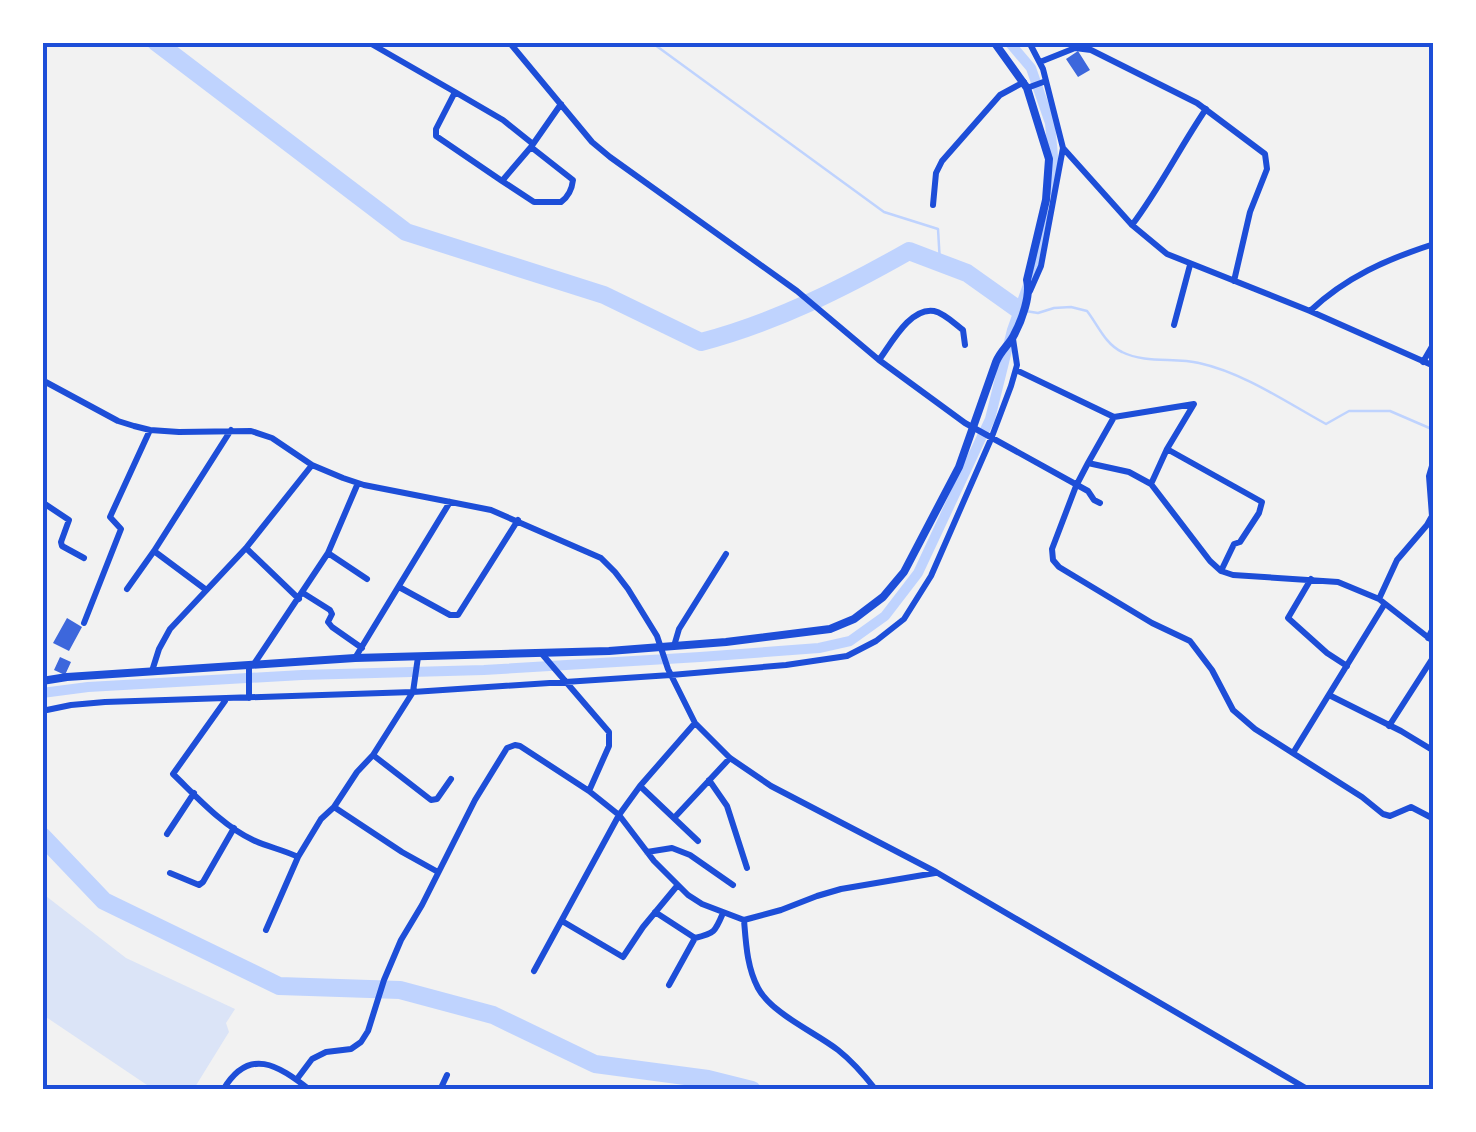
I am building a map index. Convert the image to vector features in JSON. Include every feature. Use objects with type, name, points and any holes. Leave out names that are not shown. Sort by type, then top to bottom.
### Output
[{"type":"street","points":[[368,42],[503,120],[573,180],[564,200],[537,203],[436,136],[454,92]]},
{"type":"street","points":[[508,42],[592,142],[797,292],[878,360],[990,439],[1088,492],[1100,503]]},
{"type":"street","points":[[42,711],[105,702],[225,700],[249,695],[413,689],[832,660],[876,641],[904,619],[931,576],[1016,370],[1014,336],[1028,289],[1050,171],[1044,136],[1027,85],[994,42]]},
{"type":"street","points":[[1028,289],[1041,266],[1063,148],[1040,62],[1029,42]]},
{"type":"street","points":[[1040,62],[1075,48],[1088,49],[1172,89],[1260,149],[1267,160],[1266,175],[1250,212],[1234,281]]},
{"type":"street","points":[[933,205],[936,173],[948,152],[994,100],[1006,90],[1044,81]]},
{"type":"street","points":[[502,181],[561,104]]},
{"type":"street","points":[[1132,225],[1206,109]]},
{"type":"street","points":[[1063,148],[1132,225],[1162,251],[1434,366]]},
{"type":"street","points":[[1310,311],[1358,274],[1434,244]]},
{"type":"street","points":[[1174,325],[1190,264]]},
{"type":"street","points":[[878,360],[912,317],[931,311],[962,330],[965,345]]},
{"type":"street","points":[[42,680],[356,658],[543,657],[830,630],[870,607],[904,572],[975,428],[999,354],[1014,336]]},
{"type":"street","points":[[1423,362],[1434,343]]},
{"type":"street","points":[[1016,370],[1114,417],[1194,404],[1151,484]]},
{"type":"street","points":[[42,380],[118,421],[150,430],[251,431],[292,450],[312,465],[358,483],[491,510],[601,558],[628,589],[656,636],[695,723],[730,758],[783,793],[936,872],[1309,1090]]},
{"type":"street","points":[[1114,417],[1076,486],[1052,549],[1056,563],[1152,623],[1190,640],[1212,670],[1233,710],[1293,754],[1383,814],[1390,816],[1411,807],[1434,819]]},
{"type":"street","points":[[84,623],[120,534],[120,526],[110,517],[150,430]]},
{"type":"street","points":[[127,589],[232,430]]},
{"type":"street","points":[[1168,448],[1262,502],[1221,571]]},
{"type":"street","points":[[1293,754],[1382,602],[1397,560],[1432,516],[1429,476],[1434,458]]},
{"type":"street","points":[[1088,464],[1129,472],[1151,484],[1221,571],[1233,576],[1338,582],[1382,602],[1431,640],[1434,626]]},
{"type":"street","points":[[152,671],[170,629],[246,548],[312,465]]},
{"type":"street","points":[[249,695],[250,668],[328,553],[358,483]]},
{"type":"street","points":[[42,502],[67,516],[62,546],[84,558]]},
{"type":"street","points":[[356,658],[450,502]]},
{"type":"street","points":[[399,587],[458,616],[518,520]]},
{"type":"street","points":[[246,548],[301,596],[330,610],[328,622],[332,627],[362,648]]},
{"type":"street","points":[[154,551],[206,589]]},
{"type":"street","points":[[328,553],[367,580]]},
{"type":"street","points":[[674,646],[679,629],[726,554]]},
{"type":"street","points":[[1312,580],[1288,618],[1347,666]]},
{"type":"street","points":[[1389,726],[1434,656]]},
{"type":"street","points":[[266,930],[298,857],[321,819],[373,755],[413,689],[418,657]]},
{"type":"street","points":[[543,657],[609,732],[609,746],[589,791]]},
{"type":"street","points":[[1329,695],[1434,751]]},
{"type":"street","points":[[225,700],[173,774],[255,842],[298,857]]},
{"type":"street","points":[[534,971],[619,815],[695,723]]},
{"type":"street","points":[[297,1080],[312,1059],[326,1052],[351,1049],[361,1042],[401,940],[475,800],[507,748],[515,744],[619,815],[677,886],[694,900],[744,920],[841,889],[936,872]]},
{"type":"street","points":[[373,755],[431,800],[437,799],[451,779]]},
{"type":"street","points":[[674,818],[730,758]]},
{"type":"street","points":[[709,780],[727,806],[747,868]]},
{"type":"street","points":[[640,786],[698,841]]},
{"type":"street","points":[[167,834],[194,794]]},
{"type":"street","points":[[334,807],[438,872]]},
{"type":"street","points":[[170,873],[199,885],[234,828]]},
{"type":"street","points":[[648,852],[672,848],[690,855],[733,884]]},
{"type":"street","points":[[562,920],[622,957],[677,886]]},
{"type":"street","points":[[655,912],[695,938],[716,930],[723,913]]},
{"type":"street","points":[[744,920],[747,959],[759,990],[786,1015],[843,1053],[876,1090]]},
{"type":"street","points":[[669,985],[695,938]]},
{"type":"street","points":[[223,1090],[230,1077],[244,1066],[259,1062],[280,1068],[310,1090]]},
{"type":"street","points":[[440,1090],[447,1075]]},
{"type":"shaded area","points":[[42,893],[126,958],[235,1009],[226,1023],[229,1032],[195,1087],[198,1089],[153,1089],[43,1015]]},
{"type":"building","points":[[1078,51],[1090,70],[1078,77],[1066,59]]},
{"type":"building","points":[[67,618],[82,627],[69,651],[53,643]]},
{"type":"building","points":[[60,657],[71,662],[65,675],[54,670]]},
{"type":"waterway","points":[[156,42],[406,232],[604,295],[701,342],[808,303],[909,251],[967,273],[1019,310]]},
{"type":"waterway","points":[[651,42],[884,212],[938,229],[940,263]]},
{"type":"waterway","points":[[1009,42],[1031,68],[1050,123],[1055,178],[1052,190]]},
{"type":"waterway","points":[[42,693],[302,675],[484,670],[700,657],[819,648],[850,641],[885,616],[918,573],[990,419],[1012,330],[1048,216]]},
{"type":"waterway","points":[[1019,310],[1038,313],[1071,307],[1087,311],[1106,339],[1122,352],[1216,368],[1264,389],[1326,424],[1349,411],[1390,411],[1434,430]]},
{"type":"waterway","points":[[42,836],[104,901],[279,986],[400,990],[493,1015],[595,1064],[708,1079],[752,1090]]}]
